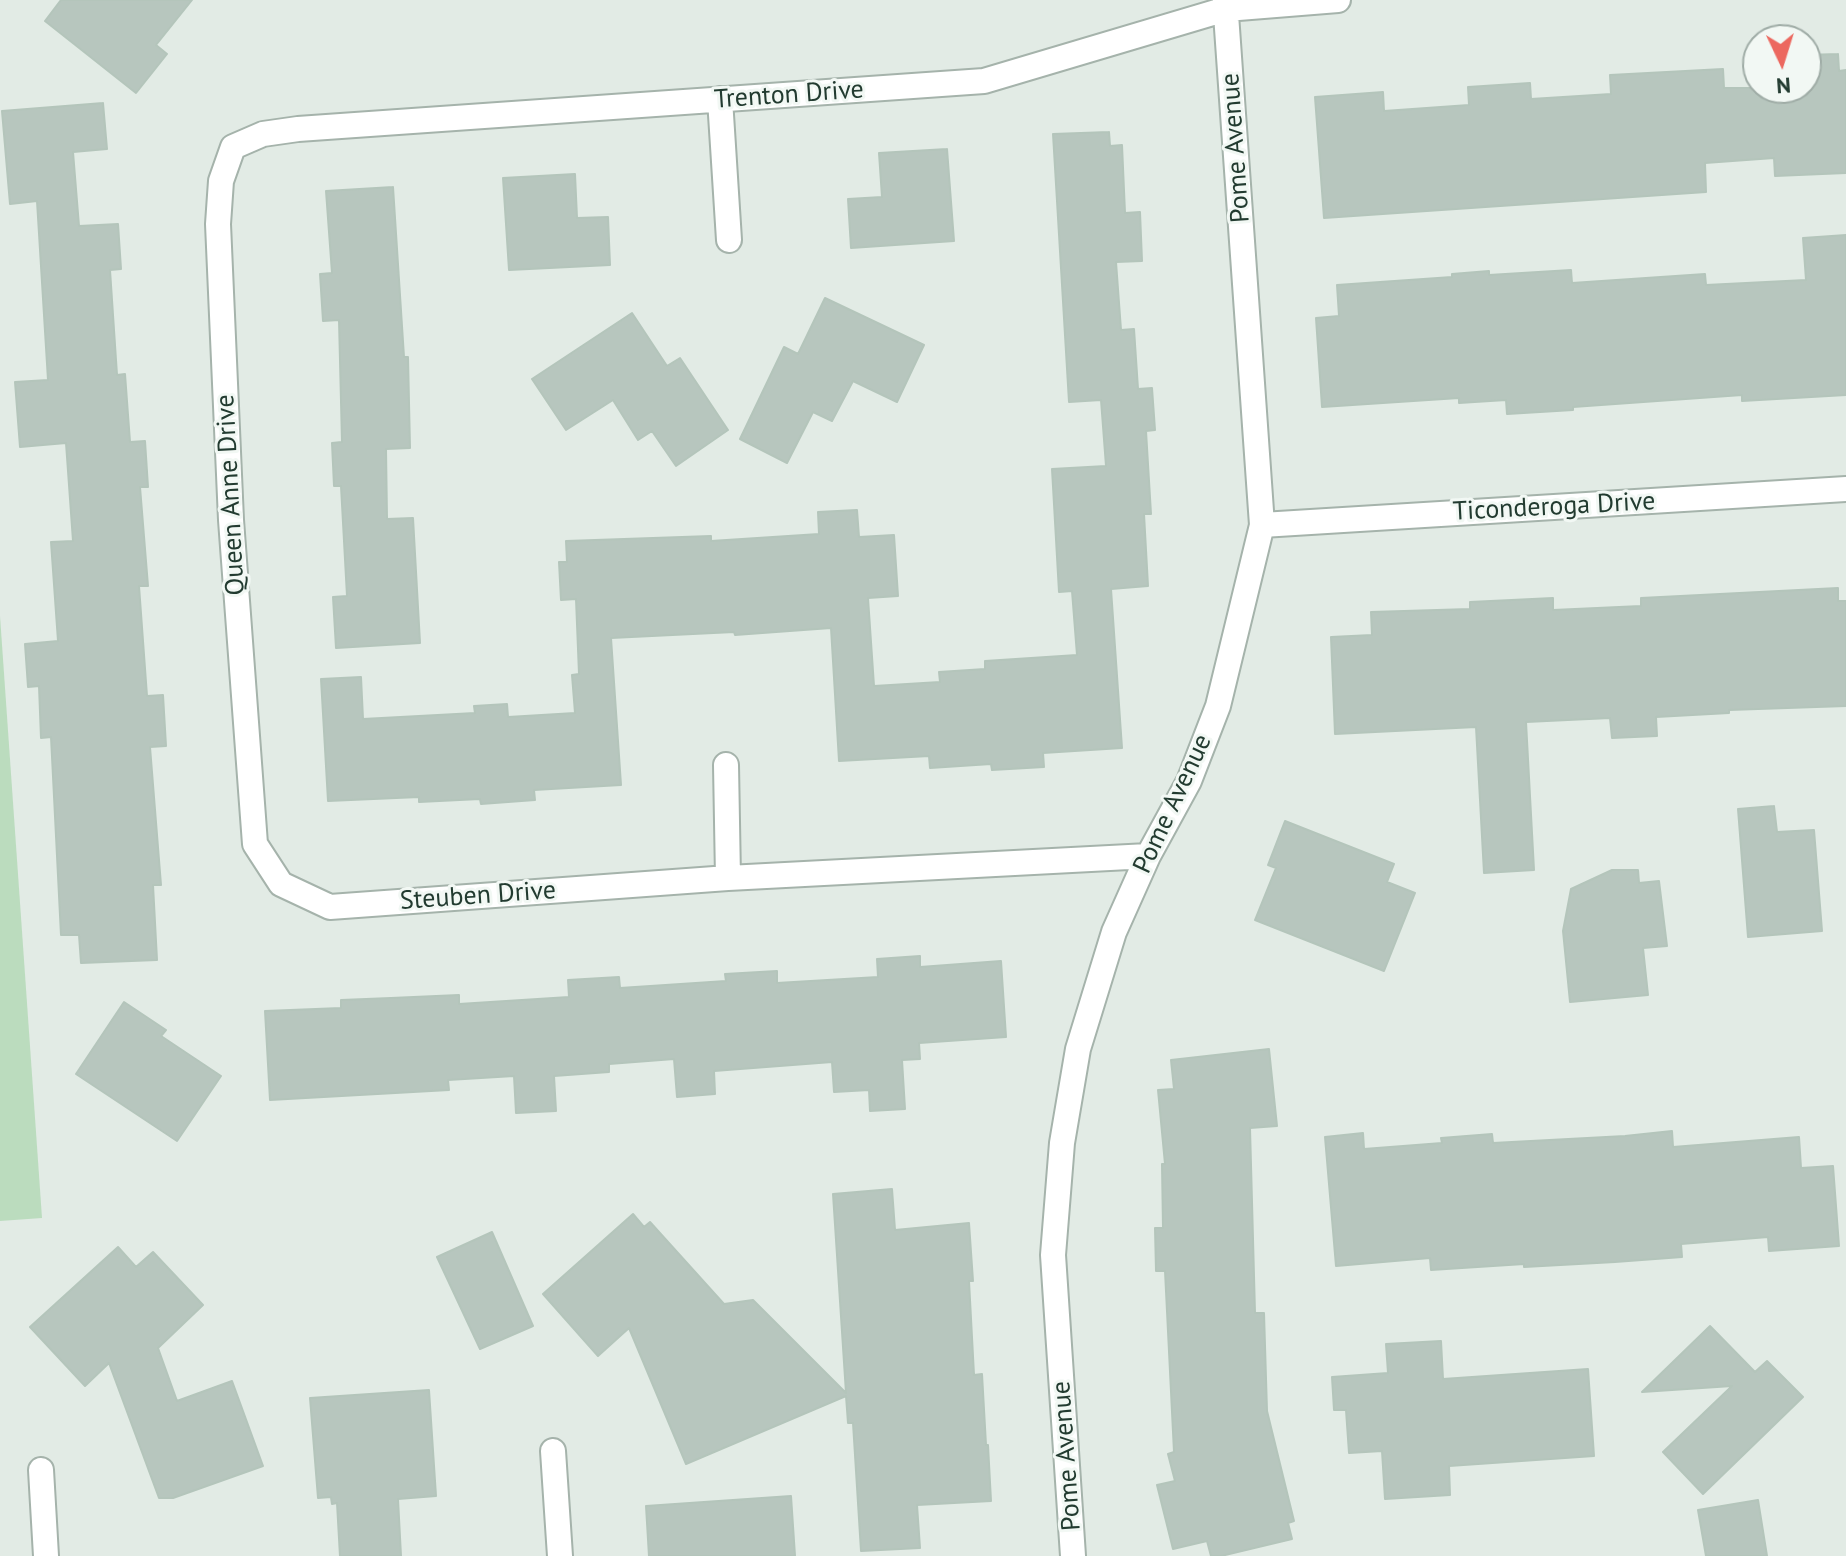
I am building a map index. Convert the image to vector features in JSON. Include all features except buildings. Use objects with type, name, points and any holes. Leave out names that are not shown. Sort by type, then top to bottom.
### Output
[{"type":"street","name":"Trenton Drive","points":[[233,147],[263,134],[298,129],[984,81],[1226,4],[1338,0]]},
{"type":"street","name":"Pome Avenue","points":[[1073,1556],[1053,1255],[1062,1143],[1078,1049],[1114,932],[1148,856],[1189,781],[1218,706],[1262,525],[1226,4]]},
{"type":"street","points":[[720,99],[729,240]]},
{"type":"street","name":"Queen Anne Drive","points":[[233,147],[221,181],[218,224],[231,520],[255,844]]},
{"type":"street","name":"Ticonderoga Drive","points":[[1262,525],[1846,489]]},
{"type":"street","points":[[726,765],[728,878]]},
{"type":"street","name":"Steuben Drive","points":[[255,844],[281,884],[330,907],[728,878],[1148,856]]},
{"type":"street","points":[[553,1451],[560,1556]]},
{"type":"street","points":[[41,1470],[46,1556]]},
{"type":"green space","points":[[0,616],[42,1218],[0,1221]]}]
